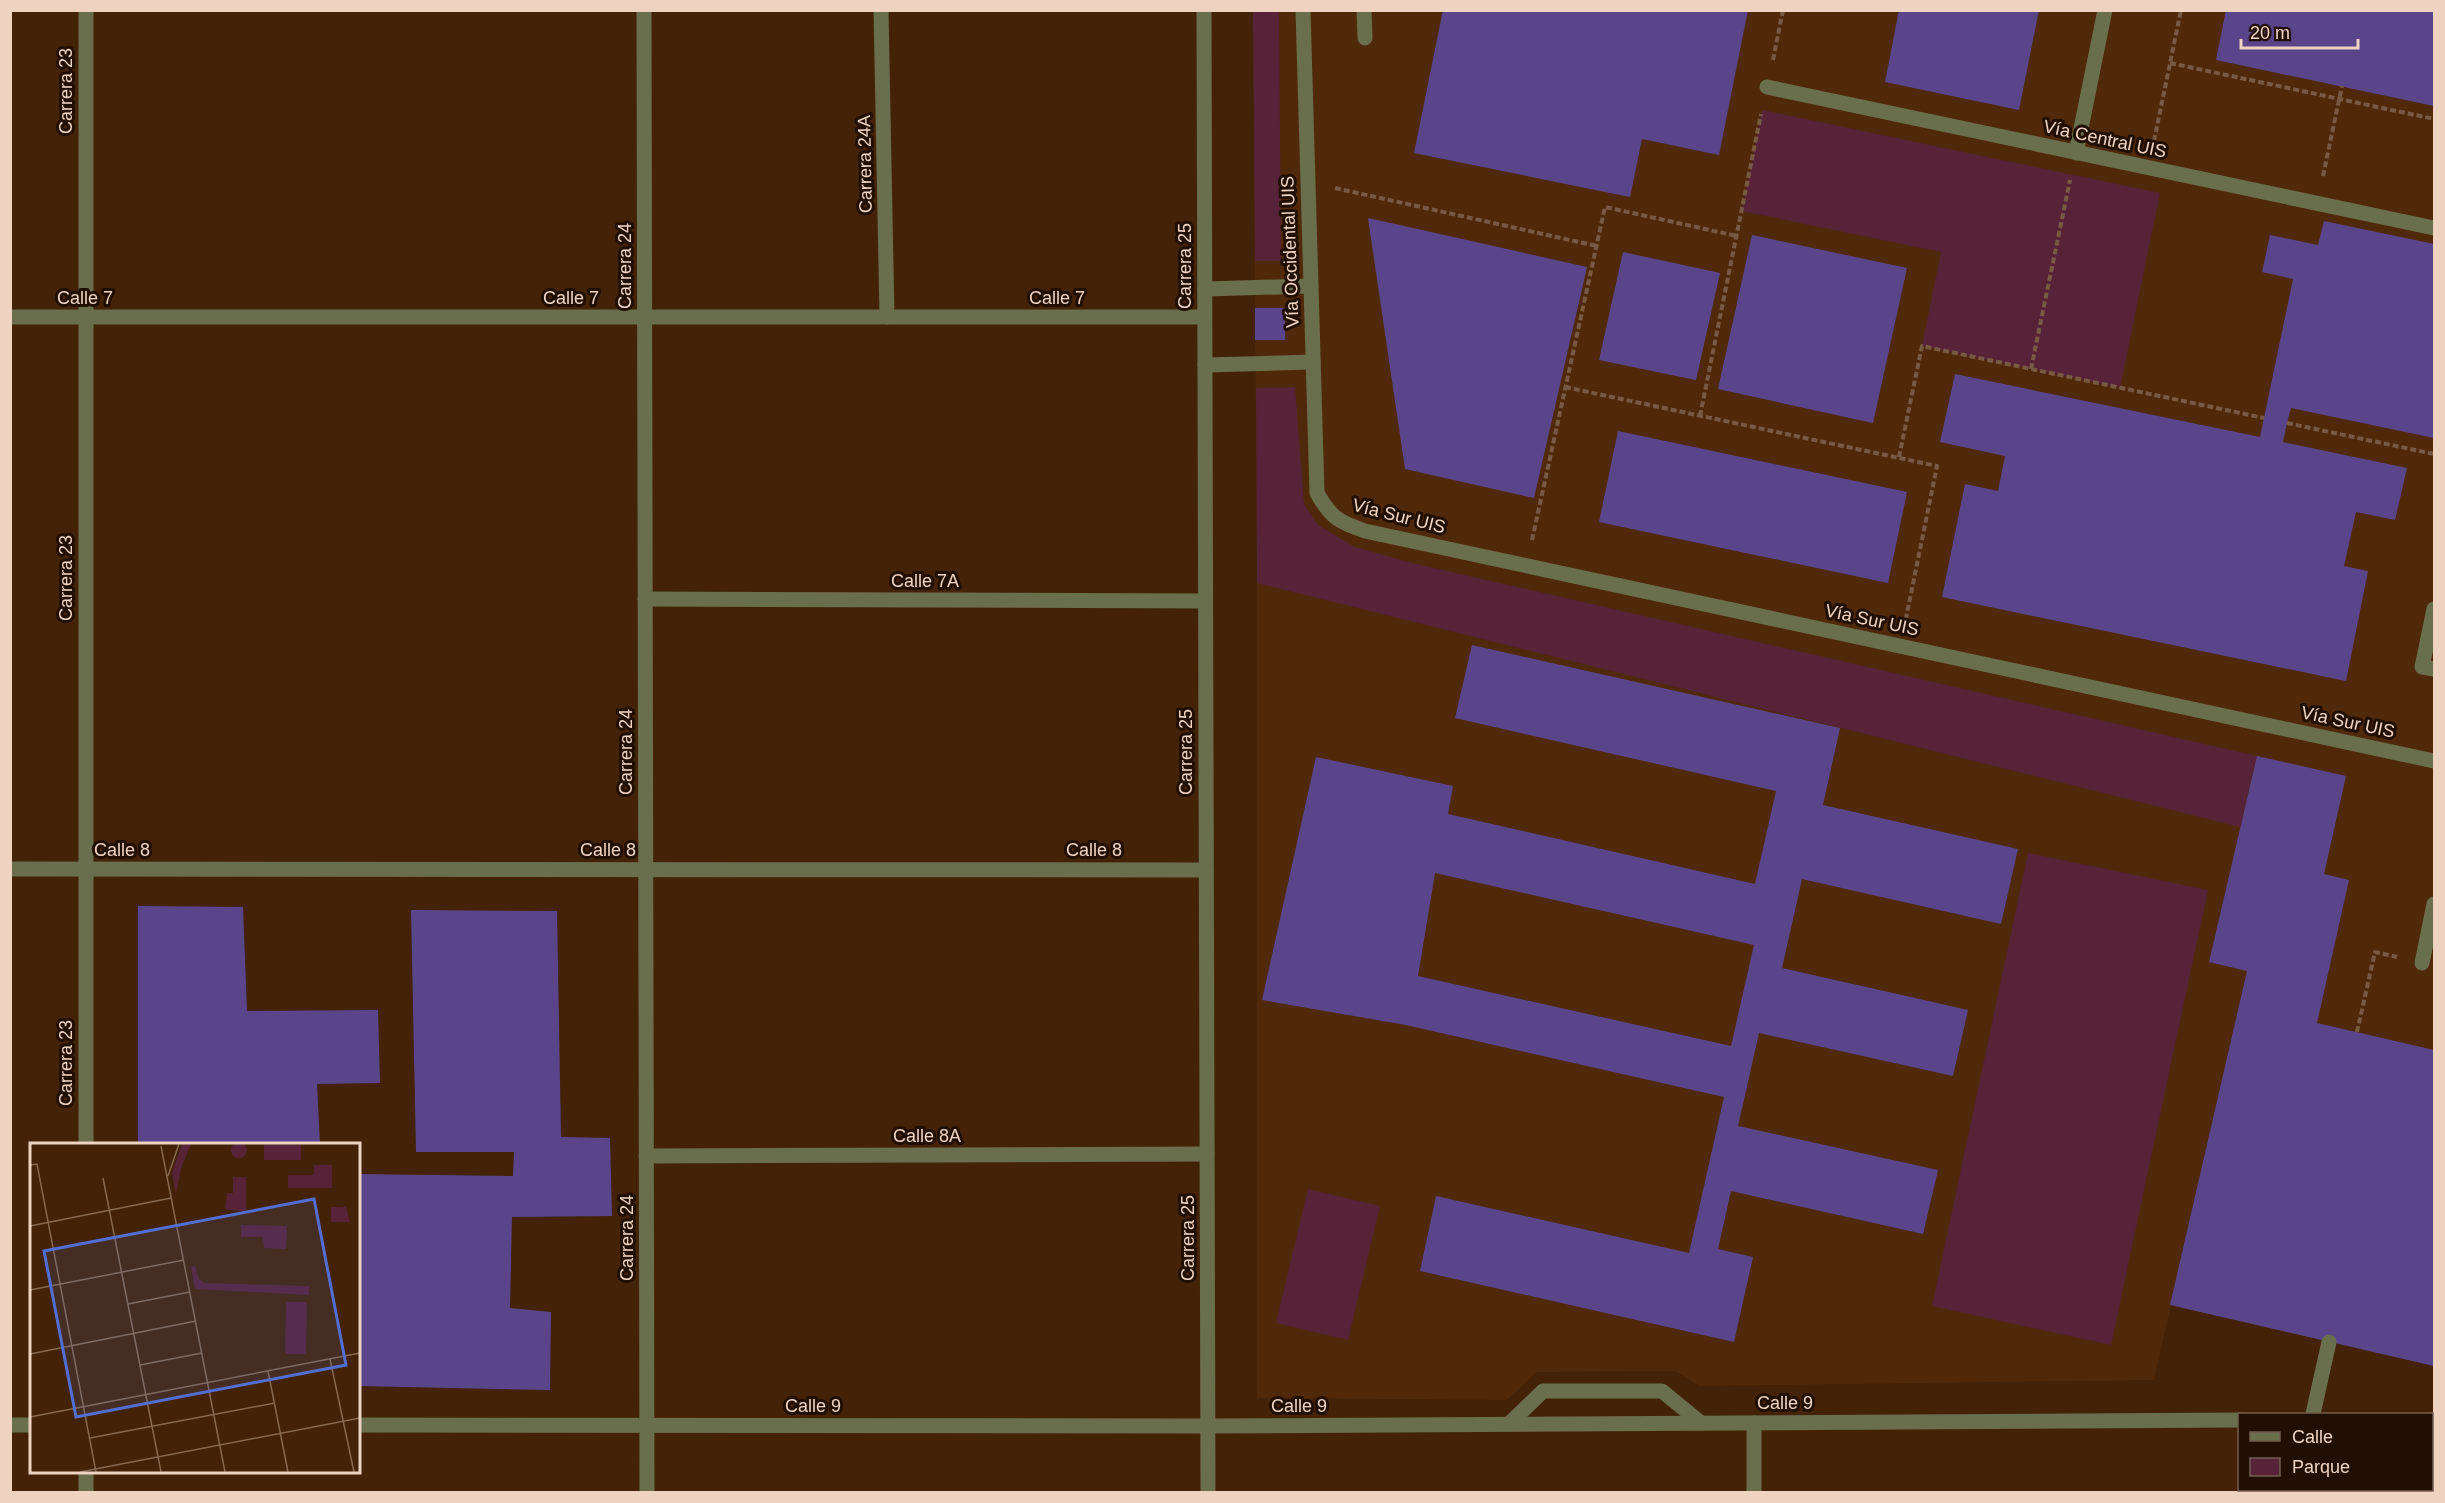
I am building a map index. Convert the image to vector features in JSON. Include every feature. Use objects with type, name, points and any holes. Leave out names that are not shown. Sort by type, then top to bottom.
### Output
[{"type":"street","name":"Carrera 23","points":[[86,10],[86,1143]]},
{"type":"street","name":"Carrera 24","points":[[644,10],[647,1492]]},
{"type":"street","name":"Carrera 24A","points":[[881,10],[887,317]]},
{"type":"street","name":"Carrera 25","points":[[1204,10],[1208,1492]]},
{"type":"street","name":"Vía Occidental UIS","points":[[1303,10],[1317,493]]},
{"type":"street","points":[[1364,10],[1365,38]]},
{"type":"street","points":[[2076,153],[2105,10]]},
{"type":"street","name":"Vía Central UIS","points":[[1767,87],[2434,228]]},
{"type":"street","points":[[1205,289],[1311,286]]},
{"type":"street","name":"Calle 7","points":[[10,317],[1204,317]]},
{"type":"street","points":[[1205,365],[1313,362]]},
{"type":"street","name":"Vía Sur UIS","points":[[1317,493],[1328,513],[1343,524],[1365,531],[2434,761]]},
{"type":"street","name":"Calle 7A","points":[[645,599],[1205,601]]},
{"type":"street","points":[[2434,609],[2422,667],[2434,669]]},
{"type":"street","name":"Calle 8","points":[[10,869],[1206,870]]},
{"type":"street","points":[[2422,963],[2434,904]]},
{"type":"street","name":"Calle 8A","points":[[646,1156],[1207,1154]]},
{"type":"street","points":[[2313,1413],[2329,1341]]},
{"type":"street","points":[[1509,1424],[1543,1391],[1662,1391],[1701,1423]]},
{"type":"street","name":"Calle 9","points":[[360,1425],[1208,1426],[2238,1420]]},
{"type":"street","points":[[1754,1423],[1754,1492]]},
{"type":"street","points":[[10,1425],[30,1425]]},
{"type":"street","points":[[86,1473],[86,1492]]},
{"type":"path","points":[[1700,416],[1783,10]]},
{"type":"path","points":[[2149,168],[2181,10]]},
{"type":"path","points":[[2170,63],[2434,119]]},
{"type":"path","points":[[2318,204],[2342,86]]},
{"type":"path","points":[[2031,369],[2076,153]]},
{"type":"path","points":[[1308,182],[1597,246]]},
{"type":"path","points":[[1526,566],[1605,207],[1737,236]]},
{"type":"path","points":[[1899,457],[1922,346],[2264,418]]},
{"type":"path","points":[[1565,387],[1937,466],[1900,646]]},
{"type":"path","points":[[2287,423],[2434,454]]},
{"type":"path","points":[[2357,1032],[2375,952],[2422,963]]},
{"type":"shaded area","points":[[1253,11],[2434,11],[2434,1366],[2171,1305],[2154,1380],[1699,1386],[1675,1371],[1537,1372],[1507,1400],[1257,1398],[1257,583]]},
{"type":"green space","points":[[1253,11],[1279,11],[1281,261],[1255,261]]},
{"type":"green space","points":[[1762,110],[2160,193],[2120,388],[1922,346],[1941,252],[1742,211]]},
{"type":"green space","points":[[1295,387],[1304,504],[1318,525],[1355,547],[1412,563],[2257,756],[2240,827],[1257,583],[1256,388]]},
{"type":"green space","points":[[2028,853],[2208,890],[2111,1345],[1932,1306]]},
{"type":"green space","points":[[1308,1189],[1380,1206],[1348,1340],[1276,1323]]},
{"type":"building","points":[[1443,10],[1748,10],[1719,155],[1642,139],[1630,197],[1414,153]]},
{"type":"building","points":[[1899,10],[2039,10],[2019,110],[1885,82]]},
{"type":"building","points":[[2226,10],[2434,10],[2434,106],[2216,60]]},
{"type":"building","points":[[1368,218],[1587,267],[1534,498],[1405,469]]},
{"type":"building","points":[[2324,221],[2434,244],[2434,438],[2291,408],[2283,442],[2407,468],[2395,520],[2356,512],[2344,566],[2368,571],[2346,681],[1942,597],[1965,484],[1998,491],[2005,456],[1940,442],[1955,374],[2260,437],[2293,279],[2262,272],[2270,235],[2318,245]]},
{"type":"building","points":[[1752,235],[1907,268],[1873,423],[1718,389]]},
{"type":"building","points":[[1623,252],[1720,273],[1696,380],[1599,360]]},
{"type":"building","points":[[1255,308],[1285,308],[1285,340],[1255,340]]},
{"type":"building","points":[[1618,431],[1907,492],[1888,583],[1599,522]]},
{"type":"building","points":[[1472,645],[1840,728],[1823,805],[2018,849],[2001,924],[1802,879],[1782,968],[1968,1010],[1953,1076],[1759,1033],[1738,1126],[1938,1170],[1923,1234],[1731,1191],[1718,1249],[1753,1257],[1734,1342],[1420,1271],[1436,1196],[1689,1253],[1724,1097],[1406,1025],[1262,1000],[1316,757],[1453,786],[1448,814],[1755,884],[1776,791],[1455,718]],"holes":[[[1435,873],[1754,945],[1731,1046],[1418,976]]]},
{"type":"building","points":[[2257,756],[2346,776],[2324,874],[2349,880],[2317,1023],[2434,1050],[2434,1366],[2170,1305],[2247,971],[2209,962]]},
{"type":"building","points":[[138,906],[243,907],[247,1011],[378,1010],[380,1083],[317,1084],[320,1143],[138,1143]]},
{"type":"building","points":[[411,910],[557,911],[561,1137],[610,1138],[612,1216],[512,1217],[510,1308],[551,1312],[550,1390],[360,1386],[360,1174],[513,1176],[514,1152],[416,1152]]}]
